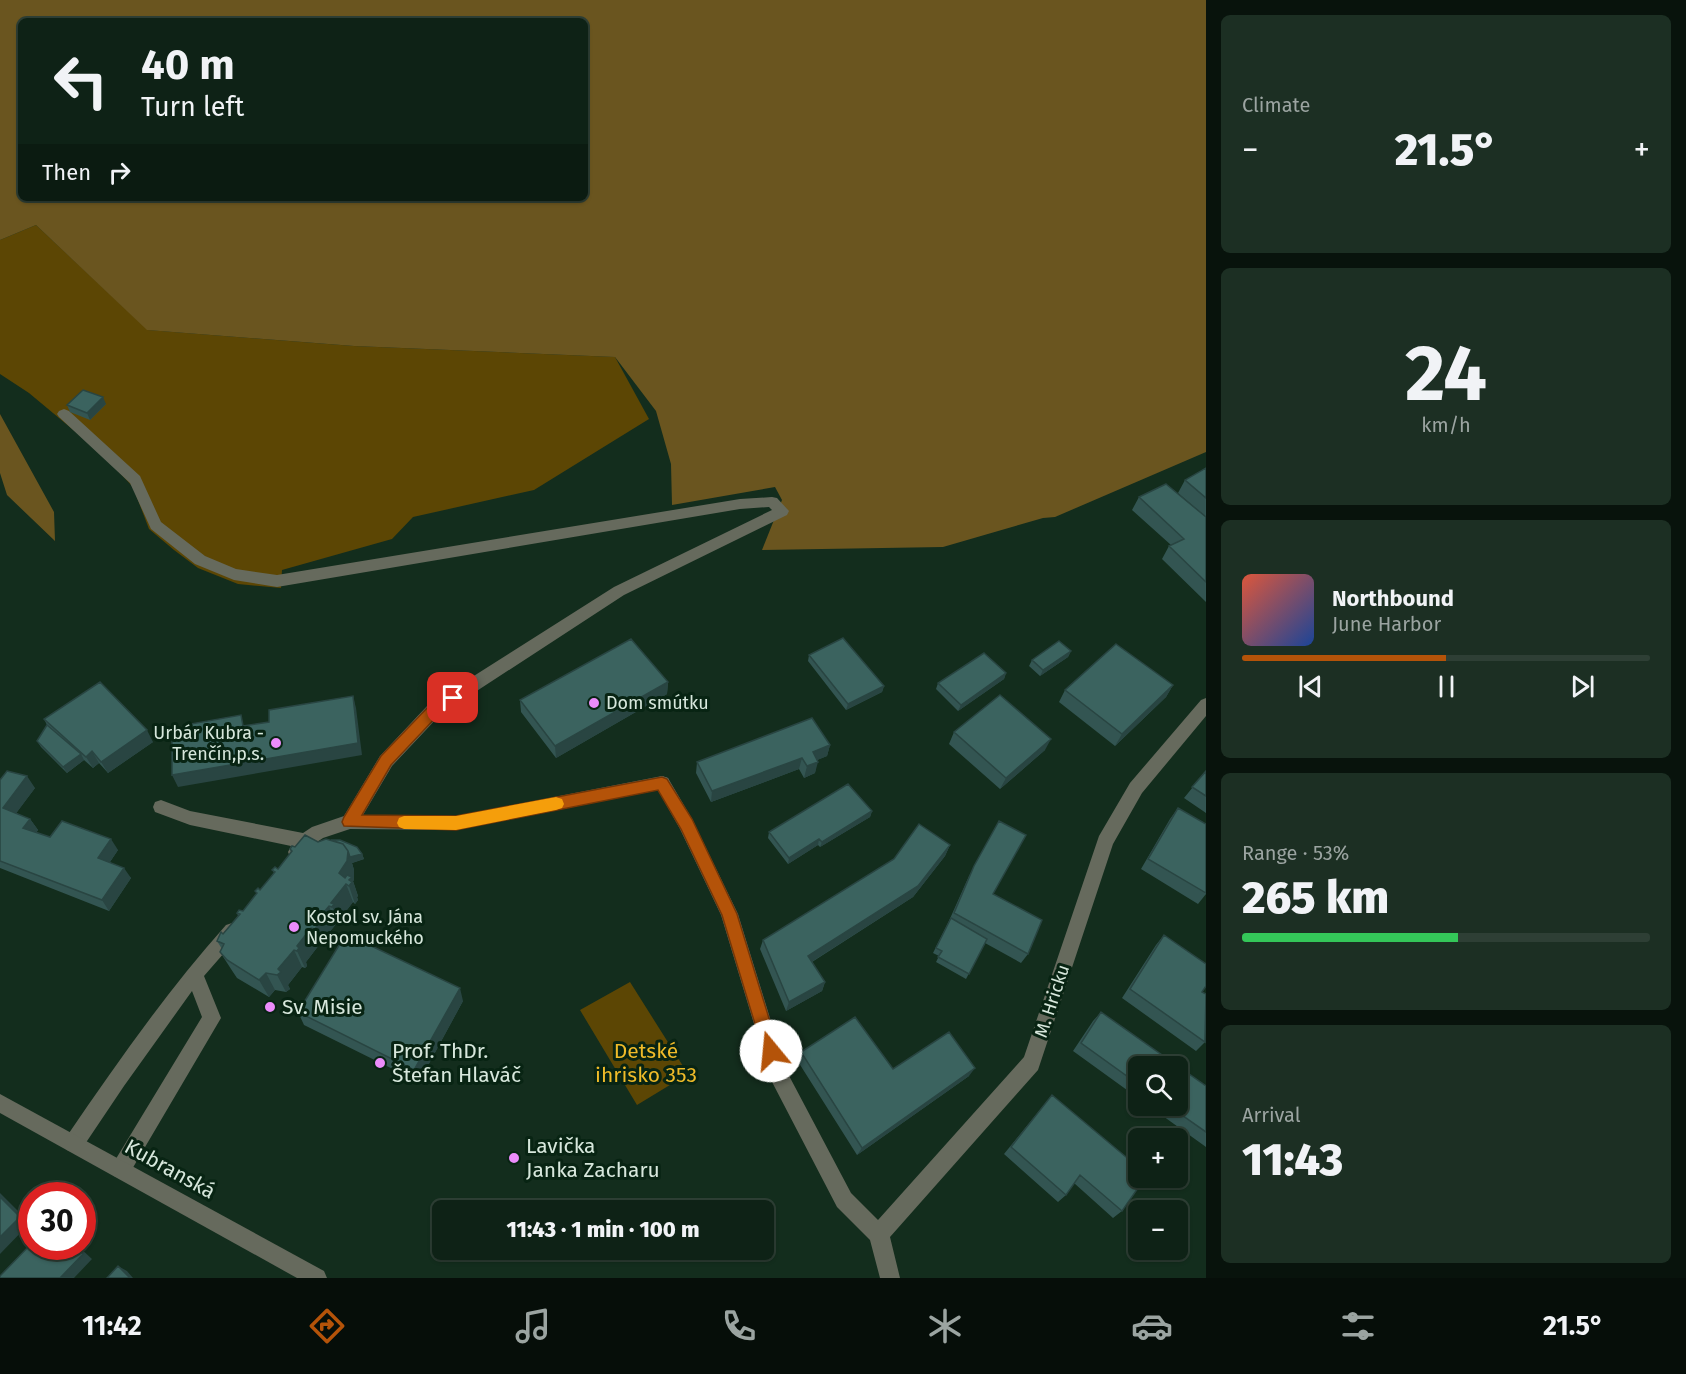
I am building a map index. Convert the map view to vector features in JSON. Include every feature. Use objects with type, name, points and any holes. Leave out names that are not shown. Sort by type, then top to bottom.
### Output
[{"type":"street","points":[[64,414],[103,447],[135,480],[156,525],[200,560],[221,570],[277,581],[740,504],[772,502],[782,511],[619,591],[434,710],[386,760],[350,822]]},
{"type":"street","name":"M. Hricku","points":[[879,1233],[1031,1063],[1105,841],[1136,788],[1206,705]]},
{"type":"street","points":[[283,867],[305,841],[318,832],[350,822],[456,823],[662,783],[686,824],[729,914],[778,1074],[844,1200],[879,1233],[890,1278]]},
{"type":"street","points":[[161,807],[190,818],[305,841]]},
{"type":"street","points":[[74,1143],[117,1079],[194,974],[240,921]]},
{"type":"street","points":[[121,1169],[212,1018],[194,974]]},
{"type":"street","name":"Kubranská","points":[[0,1103],[317,1278]]},
{"type":"green space","points":[[36,225],[148,330],[354,346],[615,357],[649,419],[534,490],[413,517],[392,539],[282,570],[281,588],[238,584],[198,568],[149,529],[133,487],[101,453],[29,393],[0,374],[0,240]]},
{"type":"green space","name":"Detské ihrisko 353","points":[[630,982],[688,1074],[637,1105],[580,1010]]},
{"type":"shaded area","points":[[0,0],[1206,0],[1206,452],[1055,517],[1043,518],[943,547],[762,550],[782,500],[775,487],[672,505],[671,464],[656,411],[615,357],[354,346],[147,330],[36,225],[0,240]]},
{"type":"shaded area","points":[[0,414],[54,512],[55,541],[7,495],[0,473]]},
{"type":"building","points":[[83,390],[103,397],[87,413],[67,405]]},
{"type":"building","points":[[1206,468],[1206,498],[1185,480]]},
{"type":"building","points":[[1166,484],[1206,517],[1206,582],[1169,546],[1184,539],[1139,497]]},
{"type":"building","points":[[843,638],[884,686],[848,704],[809,655]]},
{"type":"building","name":"Dom smútku","points":[[631,639],[668,682],[555,746],[520,700]]},
{"type":"building","points":[[1059,641],[1071,651],[1043,670],[1032,660]]},
{"type":"building","points":[[1116,644],[1173,685],[1122,734],[1065,690]]},
{"type":"building","points":[[984,653],[1006,673],[961,705],[938,683]]},
{"type":"building","points":[[100,682],[147,730],[101,762],[92,751],[86,757],[44,719]]},
{"type":"building","points":[[1000,695],[1051,739],[1006,778],[954,732]]},
{"type":"building","name":"Urbár Kubra - Trenčín,p.s.","points":[[353,696],[358,743],[172,775],[172,738],[186,736],[185,725],[241,715],[243,726],[269,722],[269,710]]},
{"type":"building","points":[[812,718],[830,745],[813,752],[818,762],[807,766],[802,758],[712,791],[697,762]]},
{"type":"building","points":[[47,725],[81,754],[63,767],[37,741]]},
{"type":"building","points":[[7,771],[27,776],[3,808],[30,819],[23,828],[50,837],[62,821],[111,839],[98,858],[124,868],[102,900],[0,861],[0,780]]},
{"type":"building","points":[[1206,771],[1206,796],[1192,787]]},
{"type":"building","points":[[848,784],[872,811],[822,842],[819,839],[789,858],[769,832]]},
{"type":"building","points":[[1178,808],[1206,824],[1206,893],[1148,859]]},
{"type":"building","points":[[999,821],[1026,835],[993,894],[1042,920],[1028,954],[954,913],[974,866]]},
{"type":"building","points":[[919,824],[950,845],[918,886],[808,956],[825,982],[789,1002],[763,940],[894,859]]},
{"type":"building","name":"Kostol sv. Jána Nepomuckého","points":[[305,835],[318,842],[326,839],[343,844],[348,851],[347,861],[339,873],[345,878],[347,875],[352,877],[349,880],[352,882],[349,886],[346,884],[331,903],[334,904],[332,907],[329,906],[314,924],[317,926],[315,929],[311,928],[297,946],[299,948],[297,951],[294,950],[278,969],[281,972],[277,975],[266,973],[259,980],[227,960],[220,952],[224,944],[217,941],[221,932],[223,934],[240,914],[237,913],[239,910],[243,911],[257,893],[255,891],[258,888],[260,890],[275,872],[272,870],[275,867],[278,869],[292,851],[290,849],[292,846],[295,847]]},
{"type":"building","points":[[331,840],[340,840],[357,847],[362,854],[350,857],[343,844]]},
{"type":"building","points":[[951,918],[987,939],[969,974],[938,957],[942,951],[936,948]]},
{"type":"building","points":[[346,934],[460,988],[414,1070],[298,1012]]},
{"type":"building","points":[[1164,935],[1206,964],[1206,986],[1202,992],[1206,994],[1205,1042],[1130,989]]},
{"type":"building","points":[[1101,1012],[1164,1056],[1128,1056],[1128,1077],[1081,1043]]},
{"type":"building","points":[[855,1017],[893,1069],[949,1032],[975,1068],[862,1148],[801,1052]]},
{"type":"building","points":[[1188,1073],[1206,1086],[1206,1132],[1183,1116],[1188,1116]]},
{"type":"building","points":[[1052,1095],[1128,1159],[1128,1188],[1138,1188],[1122,1211],[1080,1175],[1066,1195],[1011,1147]]},
{"type":"building","points":[[0,1197],[18,1215],[18,1219],[0,1237]]},
{"type":"building","points":[[18,1257],[18,1260],[77,1260],[60,1278],[0,1278]]},
{"type":"building","points":[[118,1266],[130,1278],[107,1278]]},
{"type":"slow traffic","points":[[404,823],[456,823],[556,804]]},
{"type":"place","name":"Dom smútku","points":[[594,703]]},
{"type":"place","name":"Urbár Kubra - Trenčín,p.s.","points":[[276,743]]},
{"type":"place","name":"Kostol sv. Jána Nepomuckého","points":[[294,927]]},
{"type":"place","name":"Sv. Misie","points":[[270,1007]]},
{"type":"place","name":"Prof. ThDr. Štefan Hlaváč","points":[[380,1063]]},
{"type":"place","name":"Lavička Janka Zacharu","points":[[514,1158]]},
{"type":"route","points":[[453,698],[434,710],[386,760],[350,822],[456,823],[662,783],[686,824],[729,914],[771,1051]]}]
